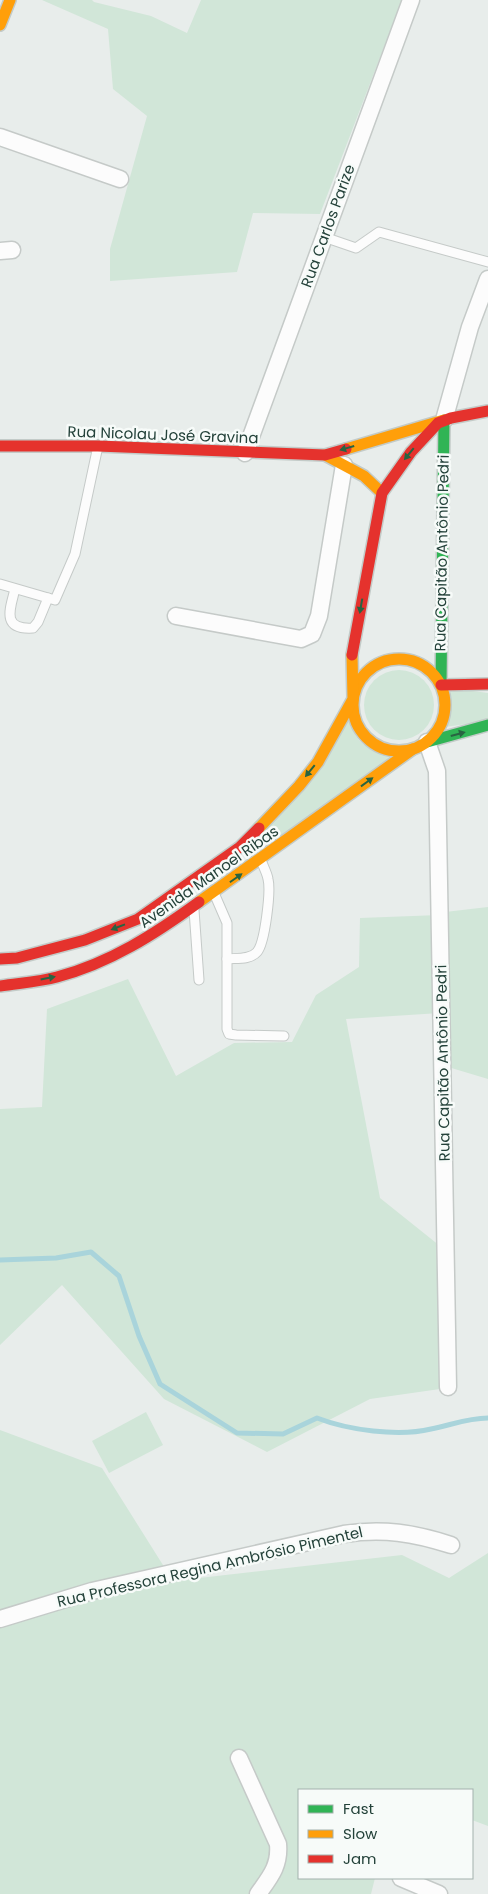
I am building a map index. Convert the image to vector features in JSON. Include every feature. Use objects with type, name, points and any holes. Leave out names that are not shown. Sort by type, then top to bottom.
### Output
[{"type":"main road","points":[[0,23],[10,0]]},
{"type":"main road","points":[[444,420],[488,411]]},
{"type":"main road","name":"Rua Nicolau José Gravina","points":[[0,446],[98,446],[245,453],[325,454],[444,420]]},
{"type":"main road","name":"Avenida Manoel Ribas","points":[[332,739],[352,656],[382,493],[395,472],[418,444],[444,420]]},
{"type":"main road","name":"Rua Capitão Antônio Pedri","points":[[441,686],[444,420]]},
{"type":"main road","name":"Rua Nicolau José Gravina","points":[[325,454],[364,476],[382,493]]},
{"type":"main road","name":"Avenida Manoel Ribas","points":[[0,960],[17,958],[84,940],[138,919],[240,847],[299,786],[318,762],[332,739],[353,699],[352,656]]},
{"type":"main road","points":[[420,745],[438,730],[444,716],[445,700],[441,686],[432,673],[421,664],[407,659],[392,659],[378,664],[366,673],[357,685],[353,699],[354,715],[359,729],[370,741],[390,750],[398,751],[420,745],[488,725]]},
{"type":"main road","points":[[441,686],[488,684]]},
{"type":"main road","name":"Avenida Manoel Ribas","points":[[0,986],[56,977],[100,963],[151,937],[420,745]]},
{"type":"street","name":"Rua Carlos Parize","points":[[245,453],[411,0]]},
{"type":"street","points":[[0,136],[120,179]]},
{"type":"street","points":[[444,420],[470,327],[488,279]]},
{"type":"street","points":[[176,616],[301,639],[312,634],[319,616],[344,465]]},
{"type":"street","name":"Rua Capitão Antônio Pedri","points":[[420,745],[437,771],[448,1387]]},
{"type":"street","name":"Rua Professora Regina Ambrósio Pimentel","points":[[0,1619],[101,1589],[344,1534],[369,1530],[396,1531],[420,1535],[451,1545]]},
{"type":"street","points":[[239,1758],[278,1844],[280,1857],[276,1869],[258,1894]]},
{"type":"street","points":[[403,1879],[439,1894]]},
{"type":"lane","points":[[324,237],[356,248],[379,232],[488,262]]},
{"type":"lane","points":[[0,584],[55,600],[75,554],[98,446]]},
{"type":"lane","points":[[15,588],[8,616],[12,623],[23,628],[33,628],[38,622],[48,598]]},
{"type":"lane","points":[[226,959],[248,957],[257,952],[262,942],[269,889],[268,879],[261,860]]},
{"type":"lane","points":[[214,893],[227,923],[227,1030],[229,1034],[284,1036]]},
{"type":"lane","points":[[194,907],[199,980]]},
{"type":"green space","points":[[42,0],[92,0],[151,16],[187,33],[201,0],[402,0],[320,214],[253,213],[237,272],[110,281],[110,249],[147,116],[113,89],[108,29]]},
{"type":"green space","points":[[392,670],[406,670],[419,675],[429,685],[434,698],[434,712],[429,725],[419,735],[406,740],[392,740],[379,735],[369,725],[364,712],[364,698],[369,685],[379,675]]},
{"type":"green space","points":[[451,688],[488,693],[488,721],[445,727]]},
{"type":"green space","points":[[348,716],[354,733],[363,744],[393,758],[268,844],[261,837]]},
{"type":"green space","points":[[488,907],[488,1079],[448,1067],[445,912]]},
{"type":"green space","points":[[439,915],[440,1013],[346,1019],[380,1198],[445,1250],[447,1388],[370,1399],[267,1452],[164,1399],[62,1285],[0,1345],[0,1109],[42,1107],[47,1009],[128,979],[176,1076],[234,1043],[292,1042],[316,995],[359,967],[360,918]]},
{"type":"green space","points":[[146,1412],[163,1445],[109,1473],[92,1441]]},
{"type":"green space","points":[[0,1430],[102,1468],[173,1581],[402,1555],[449,1578],[488,1553],[488,1826],[473,1820],[473,1789],[298,1789],[298,1879],[375,1879],[371,1894],[0,1894]]},
{"type":"waterway","points":[[0,1260],[56,1258],[91,1252],[119,1276],[139,1336],[160,1384],[237,1433],[283,1434],[317,1418],[358,1429],[389,1432],[418,1431],[466,1420],[488,1418]]},
{"type":"traffic: fast","points":[[441,685],[444,420]]},
{"type":"traffic: fast","points":[[427,742],[488,725]]},
{"type":"traffic: slow","points":[[0,25],[10,0]]},
{"type":"traffic: slow","points":[[346,449],[444,420]]},
{"type":"traffic: slow","points":[[325,455],[364,476],[382,493]]},
{"type":"traffic: slow","points":[[259,828],[299,786],[318,762],[353,699],[352,655]]},
{"type":"traffic: slow","points":[[399,659],[417,663],[431,673],[441,687],[445,705],[441,723],[431,737],[417,747],[399,751],[381,747],[367,737],[357,723],[353,705],[357,687],[367,673],[381,663],[399,659]]},
{"type":"traffic: slow","points":[[199,902],[413,749]]},
{"type":"traffic: jam","points":[[352,655],[382,493],[411,452],[438,423],[451,418],[488,411]]},
{"type":"traffic: jam","points":[[0,446],[98,446],[325,455],[346,449]]},
{"type":"traffic: jam","points":[[441,685],[488,684]]},
{"type":"traffic: jam","points":[[0,959],[17,958],[85,940],[138,919],[240,847],[259,828]]},
{"type":"traffic: jam","points":[[0,986],[50,979],[77,971],[114,956],[149,936],[199,902]]}]
